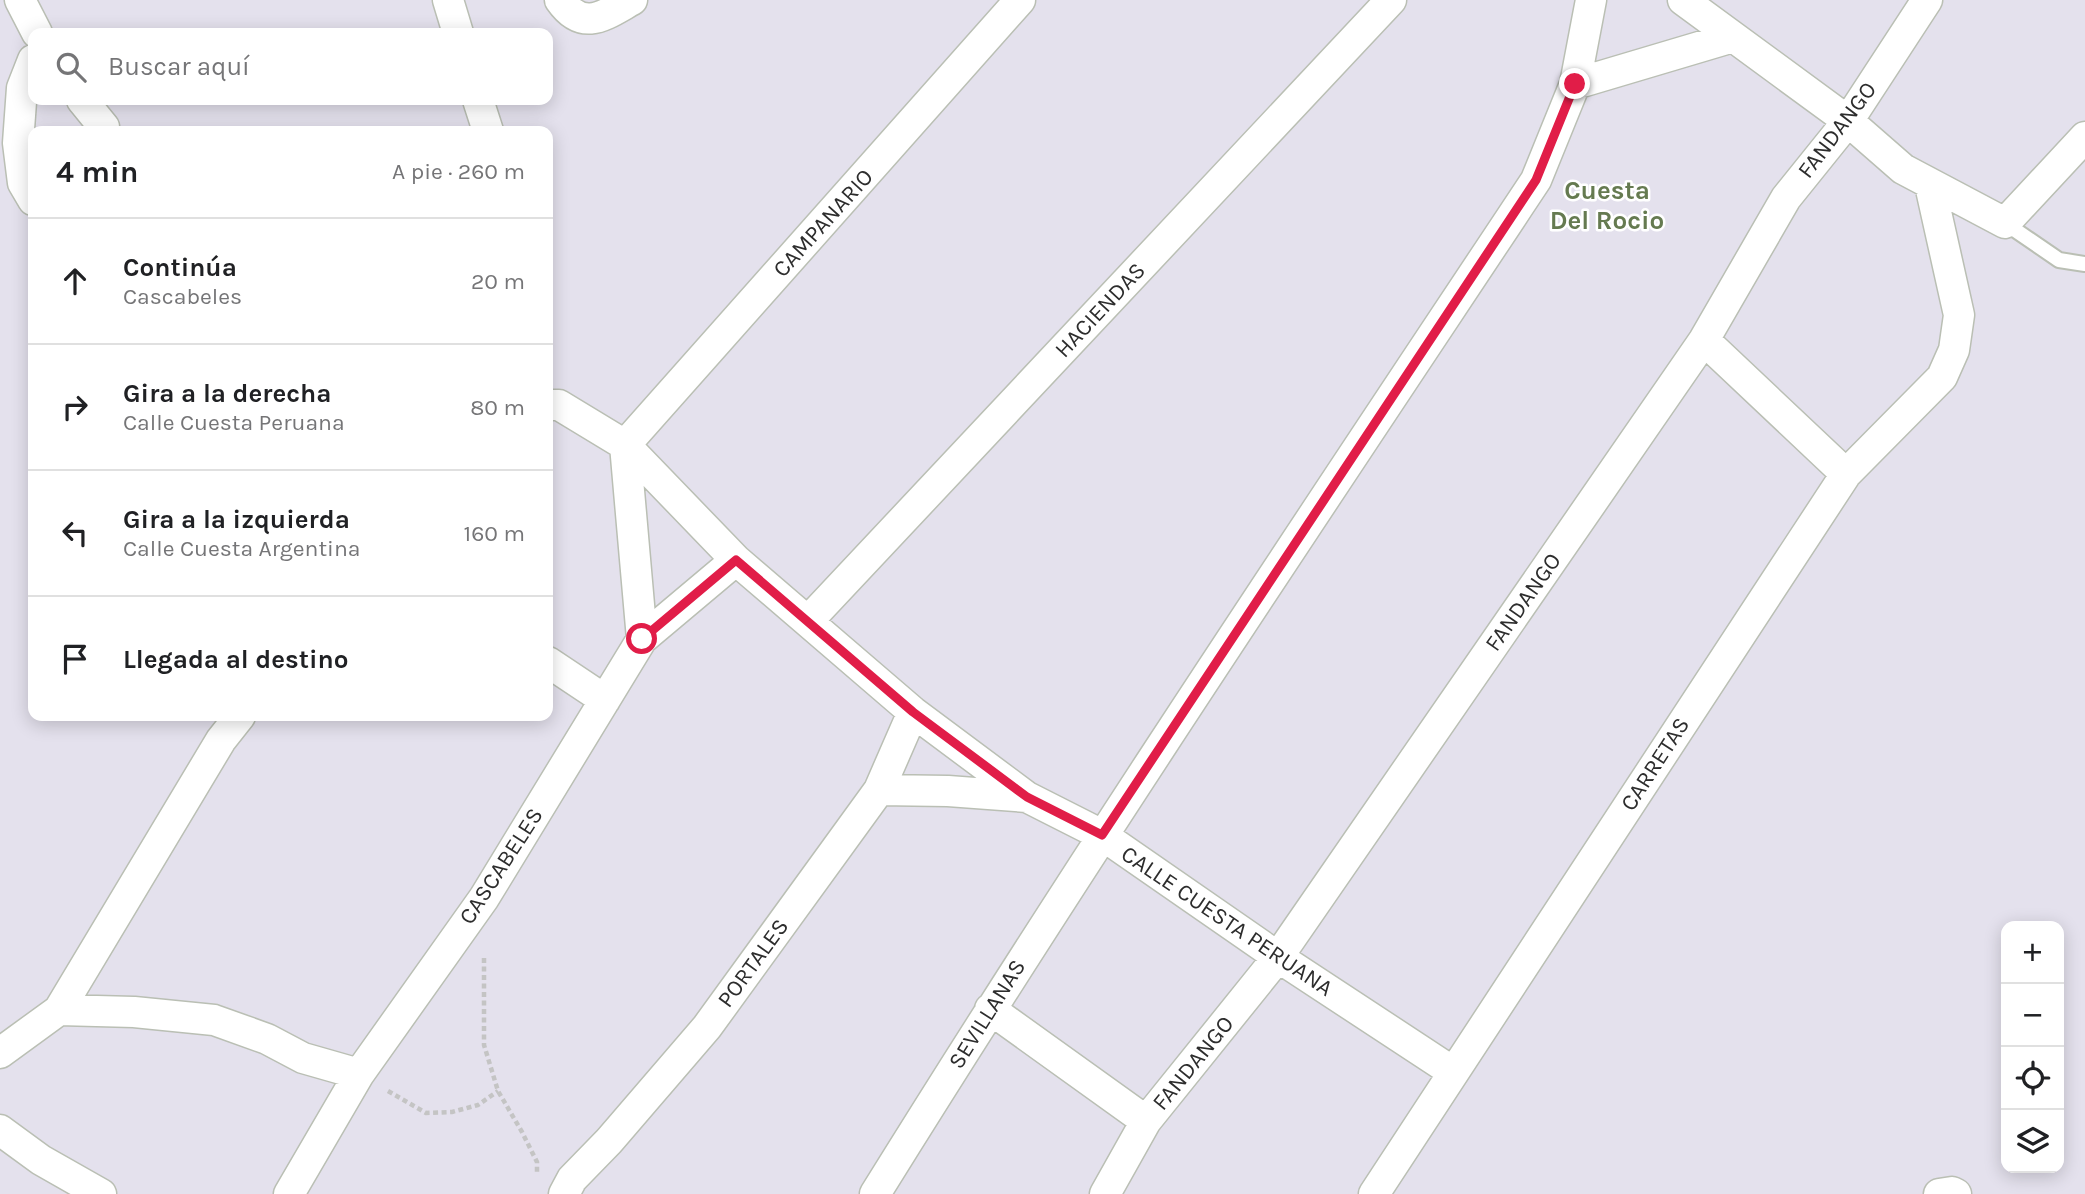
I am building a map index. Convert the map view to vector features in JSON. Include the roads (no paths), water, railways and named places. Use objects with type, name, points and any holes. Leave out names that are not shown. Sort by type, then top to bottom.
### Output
[{"type":"street","points":[[20,0],[34,28]]},
{"type":"street","points":[[449,0],[457,28]]},
{"type":"street","points":[[560,0],[568,11],[581,18],[593,19],[620,6]]},
{"type":"street","name":"CAMPANARIO","points":[[625,445],[1020,0]]},
{"type":"street","name":"HACIENDAS","points":[[808,621],[1391,0]]},
{"type":"street","name":"SEVILLANAS","points":[[875,1194],[1102,835],[1536,180],[1575,84],[1591,0]]},
{"type":"street","points":[[1683,0],[1848,121],[1903,169],[2005,223],[2085,137]]},
{"type":"street","name":"FANDANGO","points":[[1105,1194],[1146,1121],[1278,957],[1704,340],[1786,198],[1848,121],[1927,0]]},
{"type":"street","points":[[1575,84],[1733,37]]},
{"type":"street","points":[[28,73],[22,89],[18,143],[23,183],[28,192]]},
{"type":"street","points":[[86,105],[103,126]]},
{"type":"street","points":[[480,105],[486,126]]},
{"type":"street","name":"CARRETAS","points":[[1374,1194],[1846,474],[1942,377],[1954,350],[1959,315],[1930,185]]},
{"type":"street","points":[[1704,340],[1846,474]]},
{"type":"street","name":"CALLE CUESTA PERUANA","points":[[553,404],[559,405],[625,445],[736,560],[913,712],[1027,797],[1102,835],[1278,957],[1452,1072]]},
{"type":"street","points":[[625,445],[642,639]]},
{"type":"street","name":"CASCABELES","points":[[289,1194],[359,1074],[484,898],[642,639],[736,560]]},
{"type":"street","points":[[553,665],[605,699]]},
{"type":"street","name":"PORTALES","points":[[575,1189],[609,1140],[707,1027],[878,790],[913,712]]},
{"type":"street","points":[[0,1053],[59,1010],[218,728]]},
{"type":"street","points":[[878,790],[948,791],[1027,797]]},
{"type":"street","points":[[990,1009],[1146,1121]]},
{"type":"street","points":[[59,1010],[134,1012],[214,1020],[267,1039],[303,1058],[359,1074]]},
{"type":"street","points":[[0,1130],[41,1160],[102,1194]]},
{"type":"street","points":[[1939,1194],[1956,1194]]},
{"type":"lane","points":[[2005,223],[2059,260],[2085,264]]},
{"type":"district","name":"Cuesta Del Rocio","points":[[1607,204]]}]
